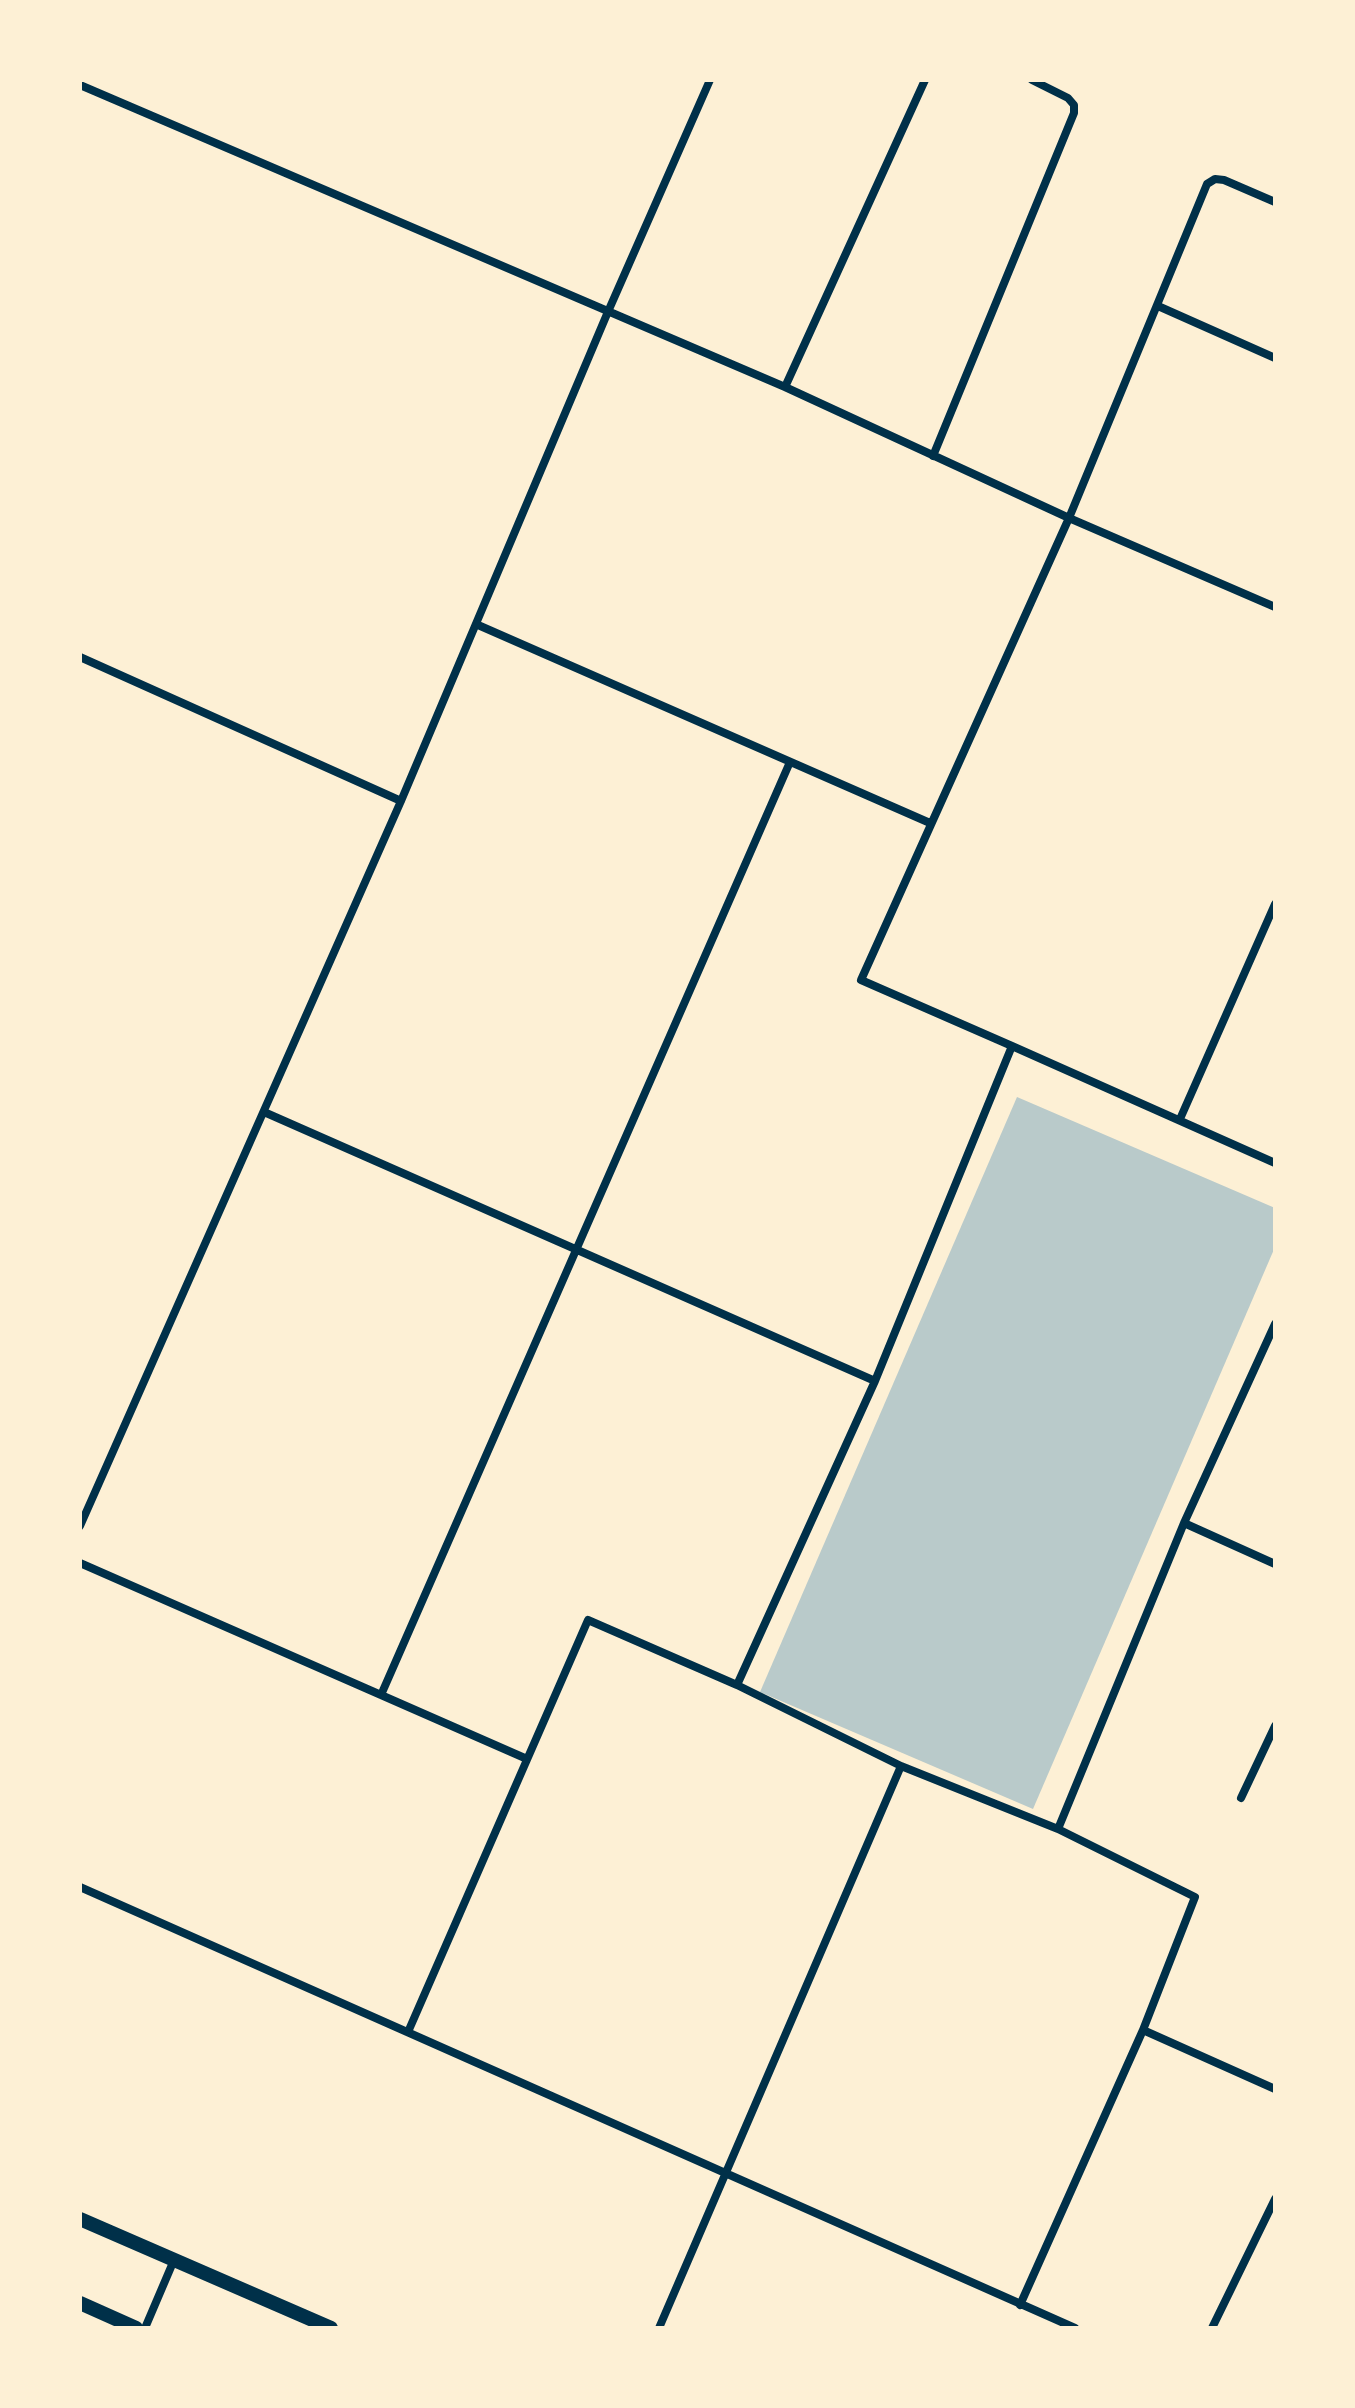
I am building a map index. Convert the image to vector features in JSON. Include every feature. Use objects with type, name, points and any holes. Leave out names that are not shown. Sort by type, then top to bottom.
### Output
[{"type":"street","points":[[80,1526],[478,625],[607,314],[710,80]]},
{"type":"street","points":[[785,387],[925,80]]},
{"type":"street","points":[[933,456],[1074,113],[1074,105],[1068,98],[1032,80]]},
{"type":"street","points":[[80,85],[607,314],[785,387],[1069,518],[1275,607]]},
{"type":"street","points":[[1275,202],[1224,180],[1215,179],[1207,184],[1069,518],[861,980],[1275,1163]]},
{"type":"street","points":[[1158,306],[1275,358]]},
{"type":"street","points":[[478,625],[930,823]]},
{"type":"street","points":[[80,657],[401,801]]},
{"type":"street","points":[[381,1695],[790,762]]},
{"type":"street","points":[[1180,1119],[1275,904]]},
{"type":"street","points":[[737,1685],[875,1381],[1012,1046]]},
{"type":"street","points":[[264,1112],[875,1381]]},
{"type":"street","points":[[1058,1829],[1184,1523],[1275,1324]]},
{"type":"street","points":[[1184,1523],[1275,1564]]},
{"type":"street","points":[[80,1563],[527,1759]]},
{"type":"street","points":[[408,2032],[588,1620],[737,1685],[901,1766],[1058,1829],[1195,1897],[1143,2030],[1020,2305]]},
{"type":"street","points":[[1241,1798],[1275,1726]]},
{"type":"street","points":[[659,2328],[901,1766]]},
{"type":"street","points":[[80,1887],[1075,2328]]},
{"type":"street","points":[[1143,2030],[1275,2089]]},
{"type":"street","points":[[1212,2328],[1275,2199]]},
{"type":"street","points":[[80,2219],[331,2328]]},
{"type":"street","points":[[145,2328],[174,2260]]},
{"type":"street","points":[[80,2303],[136,2328]]},
{"type":"shaded area","points":[[1017,1097],[1275,1208],[1275,1247],[1033,1809],[760,1692]]}]
